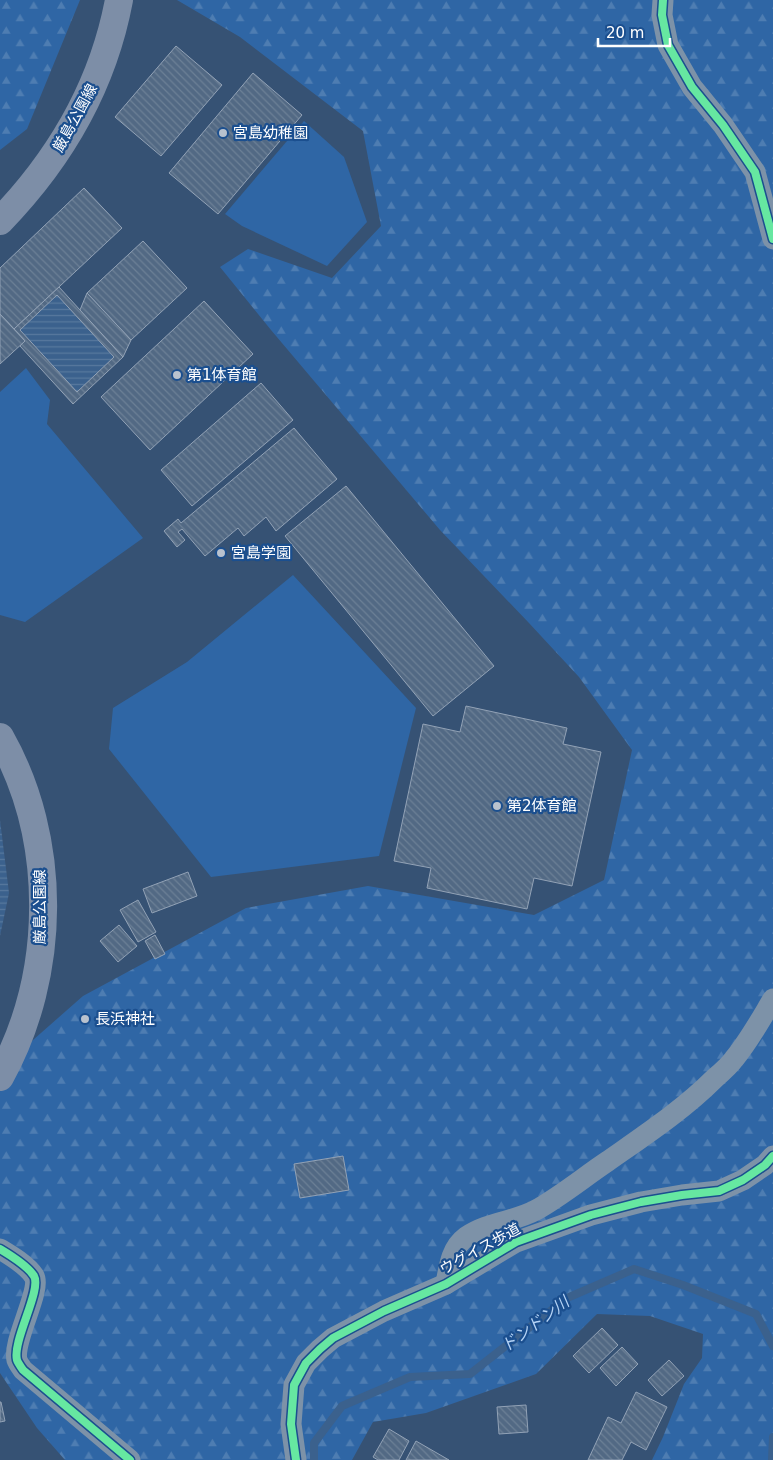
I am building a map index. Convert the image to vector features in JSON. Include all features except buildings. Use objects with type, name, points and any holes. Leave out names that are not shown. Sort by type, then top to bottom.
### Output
[{"type":"main road","name":"厳島公園線","points":[[0,221],[34,183],[57,153],[77,120],[107,51],[119,0]]},
{"type":"main road","name":"厳島公園線","points":[[0,737],[18,776],[29,807],[37,839],[42,872],[43,905],[38,971],[30,1003],[20,1035],[0,1076]]},
{"type":"street","points":[[663,0],[662,15],[668,45],[692,87],[723,125],[755,172],[773,239]]},
{"type":"street","points":[[446,1284],[452,1257],[458,1244],[466,1237],[482,1228],[501,1221],[524,1216],[544,1205],[656,1128],[700,1093],[734,1060],[773,999]]},
{"type":"street","name":"ウグイス歩道","points":[[296,1460],[291,1424],[294,1385],[306,1363],[333,1338],[384,1311],[446,1284],[516,1242],[591,1215],[640,1202],[719,1191],[743,1180],[765,1166],[773,1156]]},
{"type":"street","points":[[0,1249],[16,1258],[34,1276],[36,1282],[16,1349],[17,1360],[23,1370],[130,1460]]},
{"type":"green space","points":[[0,0],[80,0],[27,129],[0,150]]},
{"type":"green space","points":[[177,0],[773,0],[773,1460],[652,1460],[684,1384],[702,1358],[703,1334],[650,1316],[597,1314],[536,1374],[426,1413],[373,1422],[352,1460],[65,1460],[37,1428],[0,1373],[0,1086],[16,1055],[83,996],[246,908],[368,886],[534,915],[604,880],[632,750],[579,677],[440,530],[220,267],[248,249],[332,278],[381,226],[363,131],[240,37]]},
{"type":"green space","points":[[304,121],[344,157],[367,222],[327,266],[242,226],[225,214]]},
{"type":"green space","points":[[26,368],[50,400],[47,424],[143,538],[25,622],[0,615],[0,392]]},
{"type":"green space","points":[[293,575],[416,708],[379,856],[211,877],[109,749],[113,708],[187,662]]},
{"type":"shaded area","points":[[57,295],[114,357],[77,392],[20,330]]},
{"type":"shaded area","points":[[0,820],[9,893],[0,936]]},
{"type":"waterway","name":"ドンドン川","points":[[314,1460],[314,1443],[342,1406],[410,1377],[470,1374],[567,1298],[634,1269],[683,1285],[756,1314],[773,1346]]},
{"type":"waterway","name":"ドンドン川","points":[[772,1460],[773,1437]]},
{"type":"cycle path","points":[[663,0],[662,15],[668,45],[692,87],[723,125],[755,172],[773,239]]},
{"type":"cycle path","points":[[296,1460],[291,1424],[294,1385],[306,1363],[333,1338],[384,1311],[446,1284],[516,1242],[591,1215],[641,1202],[719,1191],[743,1180],[765,1165],[773,1156]]},
{"type":"cycle path","points":[[0,1249],[27,1268],[34,1276],[34,1292],[17,1352],[19,1364],[23,1370],[130,1460]]},
{"type":"place","name":"宮島幼稚園","points":[[223,133]]},
{"type":"place","name":"第1体育館","points":[[177,375]]},
{"type":"place","name":"宮島学園","points":[[221,553]]},
{"type":"place","name":"第2体育館","points":[[497,806]]},
{"type":"place","name":"長浜神社","points":[[85,1019]]}]
